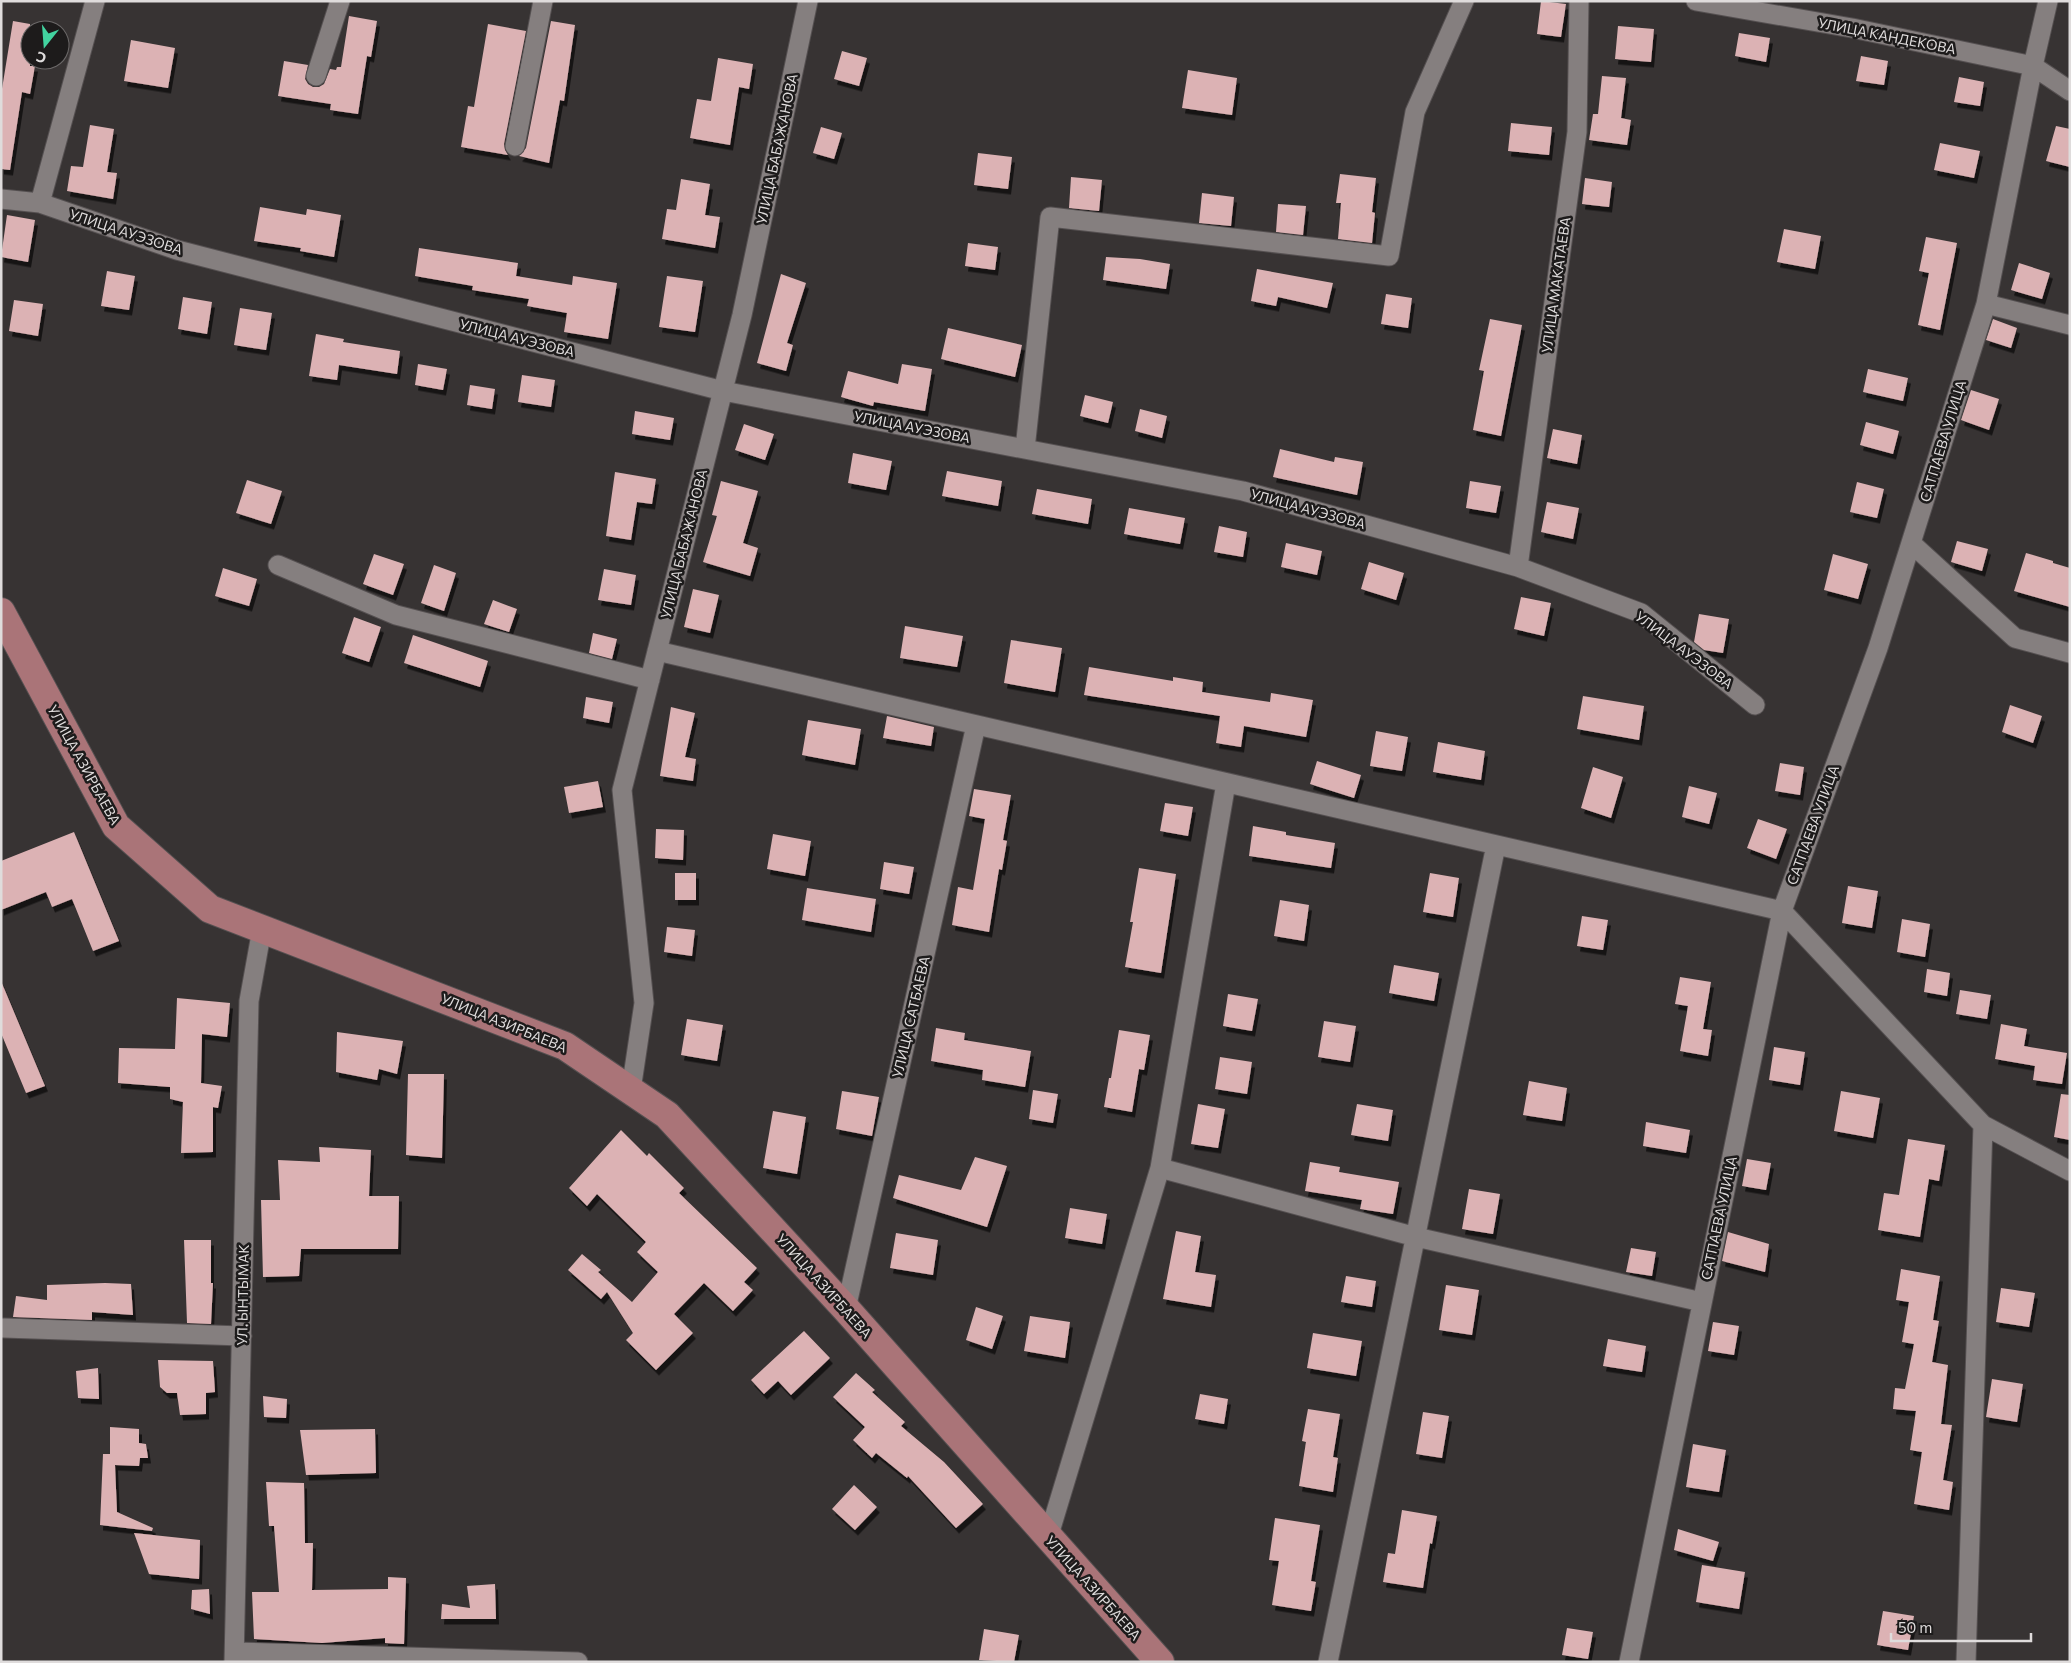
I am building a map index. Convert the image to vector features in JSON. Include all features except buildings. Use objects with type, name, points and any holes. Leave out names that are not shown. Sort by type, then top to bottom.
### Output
[{"type":"main road","name":"УЛИЦА АЗИРБАЕВА","points":[[1,612],[116,826],[210,909],[565,1046],[667,1115],[846,1309],[1160,1662]]},
{"type":"street","points":[[40,203],[95,1]]},
{"type":"street","points":[[316,76],[340,1]]},
{"type":"street","points":[[516,146],[543,1]]},
{"type":"street","name":"УЛИЦА БАБАЖАНОВА","points":[[630,1090],[644,1003],[622,790],[742,315],[808,1]]},
{"type":"street","points":[[1025,449],[1050,216],[1389,256],[1415,112],[1464,1]]},
{"type":"street","name":"УЛИЦА МАКАТАЕВА","points":[[1518,567],[1576,132],[1579,1]]},
{"type":"street","name":"УЛИЦА КАНДЕКОВА","points":[[1696,1],[1852,28],[2033,66],[2070,90]]},
{"type":"street","name":"САТПАЕВА УЛИЦА","points":[[1629,1662],[1782,911],[1878,648],[1986,304],[2033,66],[2048,1]]},
{"type":"street","name":"УЛИЦА АУЭЗОВА","points":[[1,199],[40,203],[176,250],[723,391],[1243,491],[1518,567],[1641,614],[1755,705]]},
{"type":"street","points":[[1986,304],[2070,325]]},
{"type":"street","points":[[1911,543],[2015,638],[2070,653]]},
{"type":"street","points":[[278,565],[396,615],[650,680]]},
{"type":"street","points":[[657,651],[1782,911],[1983,1124],[2070,1171]]},
{"type":"street","name":"УЛИЦА САТБАЕВА","points":[[846,1309],[976,725]]},
{"type":"street","points":[[1048,1538],[1160,1168],[1226,783]]},
{"type":"street","points":[[1328,1662],[1496,845]]},
{"type":"street","name":"УЛ. ЫНТЫМАК","points":[[235,1657],[249,1001],[262,929]]},
{"type":"street","points":[[1966,1662],[1983,1124]]},
{"type":"street","points":[[1160,1168],[1416,1237],[1702,1302]]},
{"type":"street","points":[[4,1328],[242,1336]]},
{"type":"street","points":[[235,1657],[578,1662]]}]
